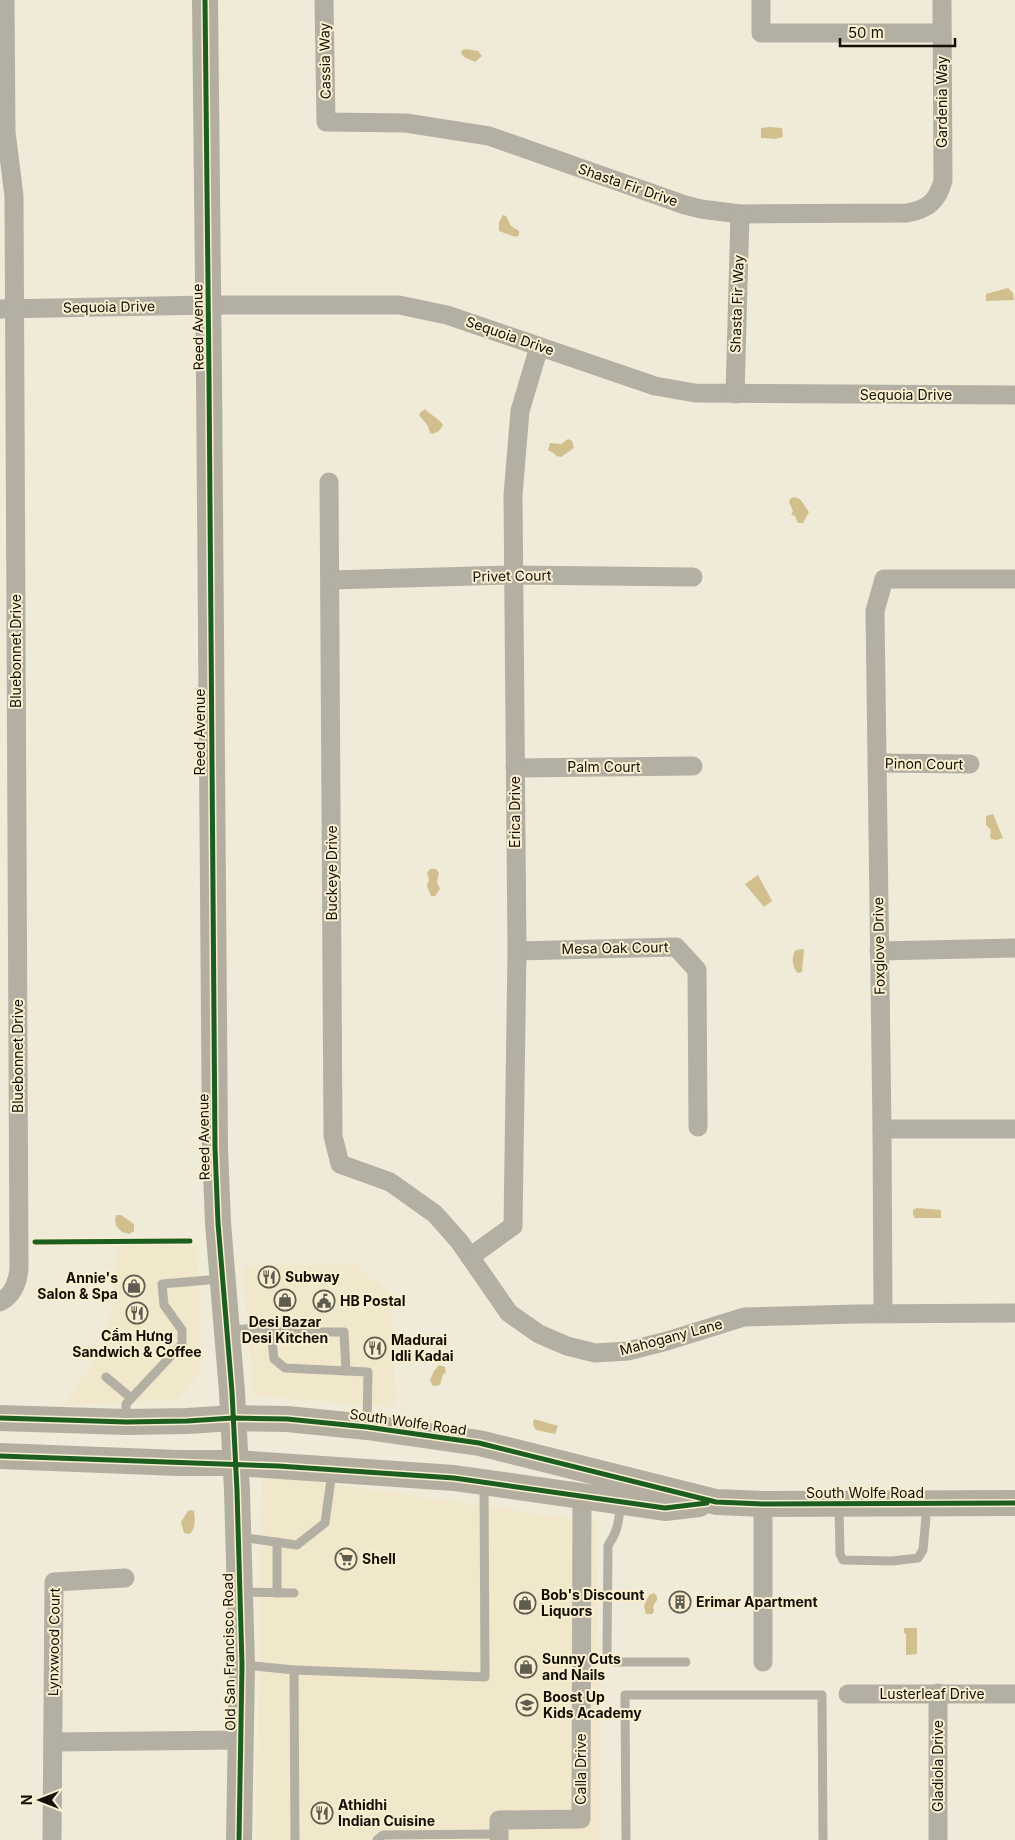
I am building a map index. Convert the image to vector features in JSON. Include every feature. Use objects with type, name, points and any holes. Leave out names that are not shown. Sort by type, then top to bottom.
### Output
[{"type":"main road","name":"Reed Avenue","points":[[205,0],[215,1148],[218,1223],[236,1463]]},
{"type":"main road","name":"South Wolfe Road","points":[[0,1418],[128,1410],[187,1421],[233,1418],[287,1419],[367,1427],[479,1444],[716,1502]]},
{"type":"main road","name":"South Wolfe Road","points":[[0,1456],[178,1463],[236,1463],[454,1478],[665,1508],[716,1502],[763,1504],[1015,1503]]},
{"type":"main road","name":"Old San Francisco Road","points":[[236,1463],[242,1665],[239,1840]]},
{"type":"street","name":"Bluebonnet Drive","points":[[3,1300],[16,1285],[19,1268],[8,792],[7,309],[14,196],[6,132],[5,0]]},
{"type":"street","name":"Cassia Way","points":[[324,0],[326,122]]},
{"type":"street","points":[[761,0],[761,33],[942,33]]},
{"type":"street","name":"Gardenia Way","points":[[933,201],[940,192],[943,180],[942,0]]},
{"type":"street","name":"Shasta Fir Drive","points":[[326,122],[406,123],[489,136],[685,205],[740,214],[907,213],[925,208],[933,201]]},
{"type":"street","name":"Shasta Fir Way","points":[[735,394],[740,214]]},
{"type":"street","name":"Sequoia Drive","points":[[7,309],[209,305],[400,306],[447,315],[655,386],[695,393],[1015,395]]},
{"type":"street","name":"Erica Drive","points":[[470,1257],[513,1226],[516,950],[514,494],[520,411],[539,347]]},
{"type":"street","name":"Buckeye Drive","points":[[330,482],[333,1136],[340,1164]]},
{"type":"street","name":"Privet Court","points":[[331,580],[514,575],[693,577]]},
{"type":"street","name":"Foxglove Drive","points":[[883,1314],[875,611],[884,579],[1015,579]]},
{"type":"street","name":"Pinon Court","points":[[877,763],[970,764]]},
{"type":"street","name":"Palm Court","points":[[515,768],[693,766]]},
{"type":"street","name":"Mesa Oak Court","points":[[516,950],[676,947],[697,970],[698,1127]]},
{"type":"street","points":[[879,951],[1015,948]]},
{"type":"street","points":[[882,1129],[1015,1129]]},
{"type":"street","name":"Mahogany Lane","points":[[340,1164],[390,1182],[435,1214],[470,1257],[509,1313],[539,1334],[567,1346],[595,1354],[636,1349],[744,1317],[1015,1313]]},
{"type":"street","name":"Calla Drive","points":[[499,1837],[499,1820],[581,1819],[582,1496]]},
{"type":"street","points":[[763,1504],[763,1662]]},
{"type":"street","name":"Lynxwood Court","points":[[52,1840],[54,1582],[125,1578]]},
{"type":"street","name":"Gladiola Drive","points":[[938,1693],[938,1840]]},
{"type":"street","name":"Lusterleaf Drive","points":[[848,1694],[1015,1694]]},
{"type":"street","points":[[53,1742],[241,1740]]},
{"type":"lane","points":[[106,1377],[128,1410],[182,1344],[182,1330],[164,1304],[162,1284],[222,1279]]},
{"type":"lane","points":[[227,1330],[262,1328],[271,1332],[344,1332],[346,1371]]},
{"type":"lane","points":[[271,1332],[274,1359],[285,1368],[368,1372],[367,1427]]},
{"type":"lane","points":[[238,1537],[297,1545],[325,1523],[333,1470]]},
{"type":"lane","points":[[242,1665],[294,1670],[485,1677],[484,1482]]},
{"type":"lane","points":[[621,1502],[618,1523],[614,1536],[608,1546],[607,1652],[609,1659],[615,1662],[686,1662]]},
{"type":"lane","points":[[839,1504],[840,1554],[843,1560],[892,1561],[918,1558],[923,1550],[927,1504]]},
{"type":"lane","points":[[277,1542],[277,1593]]},
{"type":"lane","points":[[240,1592],[294,1593]]},
{"type":"lane","points":[[294,1670],[296,1840]]},
{"type":"lane","points":[[626,1840],[626,1695],[802,1694],[822,1694],[823,1840]]},
{"type":"lane","points":[[377,1840],[383,1836],[499,1837]]},
{"type":"shaded area","points":[[462,50],[478,51],[482,56],[475,62],[464,57],[461,53]]},
{"type":"shaded area","points":[[761,128],[782,128],[783,137],[775,139],[761,138]]},
{"type":"shaded area","points":[[503,215],[506,216],[511,226],[519,231],[519,235],[516,237],[499,231],[499,222]]},
{"type":"shaded area","points":[[1008,288],[1013,293],[1014,300],[986,301],[986,294]]},
{"type":"shaded area","points":[[425,409],[443,425],[439,431],[433,434],[430,433],[428,426],[419,415]]},
{"type":"shaded area","points":[[568,439],[572,441],[574,448],[561,457],[548,450],[550,443],[561,444]]},
{"type":"shaded area","points":[[794,497],[800,499],[809,512],[803,523],[798,523],[795,516],[791,515],[793,511],[789,502]]},
{"type":"shaded area","points":[[993,814],[1003,838],[996,840],[991,839],[991,830],[986,825],[986,816]]},
{"type":"shaded area","points":[[430,869],[436,869],[439,873],[437,882],[440,889],[435,896],[431,896],[427,886],[429,879],[427,873]]},
{"type":"shaded area","points":[[758,875],[772,901],[764,907],[745,884]]},
{"type":"shaded area","points":[[804,949],[802,972],[798,973],[793,965],[793,955],[796,950]]},
{"type":"shaded area","points":[[917,1208],[941,1210],[941,1218],[915,1218],[913,1210]]},
{"type":"shaded area","points":[[117,1215],[121,1215],[134,1224],[134,1231],[129,1234],[122,1232],[116,1226],[115,1218]]},
{"type":"shaded area","points":[[118,1243],[197,1243],[201,1372],[175,1400],[64,1405],[98,1357],[113,1307]]},
{"type":"shaded area","points":[[354,1264],[392,1295],[395,1407],[253,1396],[243,1266]]},
{"type":"shaded area","points":[[439,1365],[445,1367],[446,1373],[443,1374],[440,1385],[433,1386],[430,1380]]},
{"type":"shaded area","points":[[534,1419],[558,1426],[555,1434],[536,1430],[533,1424]]},
{"type":"shaded area","points":[[262,1474],[597,1522],[601,1840],[256,1840]]},
{"type":"shaded area","points":[[188,1511],[194,1511],[194,1526],[190,1534],[184,1533],[181,1522]]},
{"type":"shaded area","points":[[654,1593],[657,1596],[657,1600],[653,1606],[654,1611],[652,1614],[646,1614],[644,1606],[649,1595]]},
{"type":"shaded area","points":[[904,1628],[917,1628],[917,1654],[906,1655],[906,1634],[904,1633]]},
{"type":"cycle path","points":[[205,0],[215,1148],[218,1223],[232,1392],[237,1491],[242,1665],[239,1840]]},
{"type":"cycle path","points":[[35,1242],[190,1241]]},
{"type":"cycle path","points":[[0,1418],[126,1422],[233,1418],[287,1419],[367,1427],[479,1443],[716,1502],[763,1504],[1015,1503]]},
{"type":"cycle path","points":[[0,1456],[278,1466],[454,1478],[665,1508],[707,1503]]},
{"type":"place","name":"Subway","points":[[269,1277]]},
{"type":"place","name":"Annie's Salon & Spa","points":[[134,1286]]},
{"type":"place","name":"Desi Bazar Desi Kitchen","points":[[285,1300]]},
{"type":"place","name":"HB Postal","points":[[324,1301]]},
{"type":"place","name":"Cẩm Hưng Sandwich & Coffee","points":[[137,1313]]},
{"type":"place","name":"Madurai Idli Kadai","points":[[375,1348]]},
{"type":"place","name":"Shell","points":[[346,1559]]},
{"type":"place","name":"Erimar Apartment","points":[[680,1602]]},
{"type":"place","name":"Bob's Discount Liquors","points":[[525,1603]]},
{"type":"place","name":"Sunny Cuts and Nails","points":[[526,1667]]},
{"type":"place","name":"Boost Up Kids Academy","points":[[527,1705]]},
{"type":"place","name":"Athidhi Indian Cuisine","points":[[322,1813]]}]
